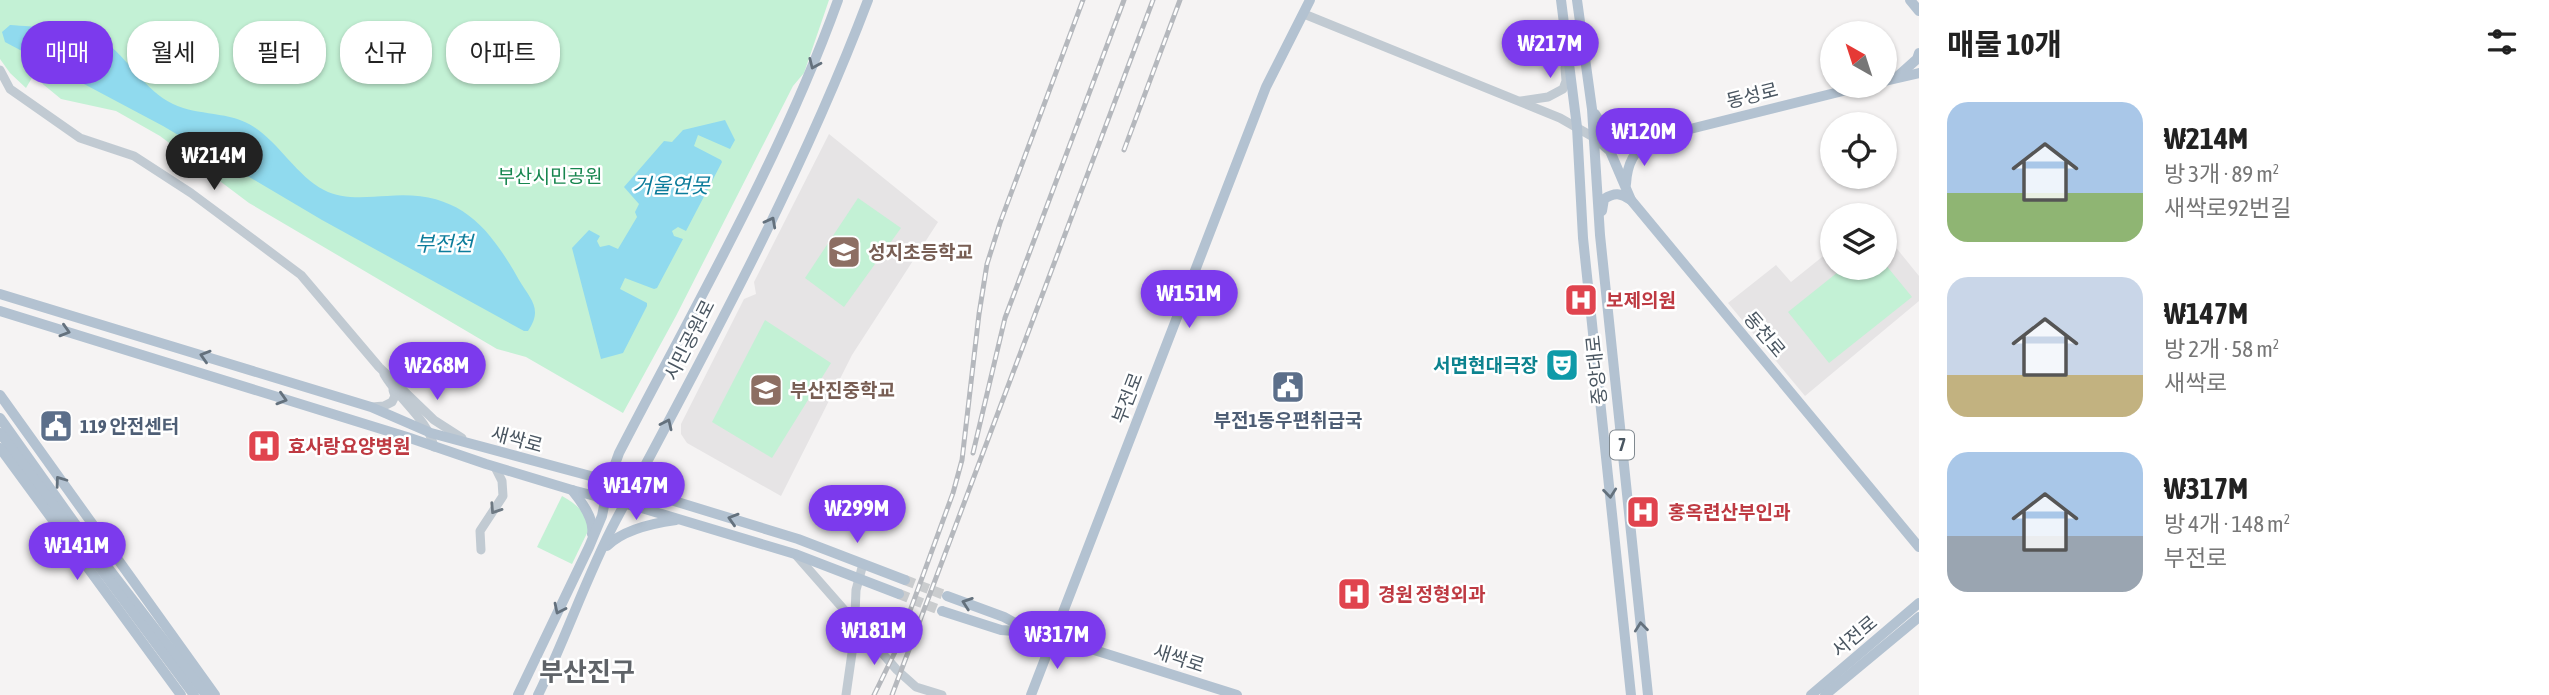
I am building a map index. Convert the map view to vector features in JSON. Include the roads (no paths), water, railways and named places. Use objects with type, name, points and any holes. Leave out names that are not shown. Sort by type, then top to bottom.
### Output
[{"type":"main road","name":"시민공원로","points":[[518,695],[602,516],[609,481],[619,453],[775,151],[819,51],[838,0]]},
{"type":"main road","name":"시민공원로","points":[[538,695],[602,550],[778,208],[820,117],[868,0]]},
{"type":"main road","name":"부전로","points":[[1031,695],[1266,87],[1310,0]]},
{"type":"main road","name":"중앙대로","points":[[1561,0],[1577,127],[1583,238],[1631,695]]},
{"type":"main road","name":"중앙대로","points":[[1577,0],[1595,138],[1600,235],[1648,695]]},
{"type":"main road","points":[[1910,0],[1919,10]]},
{"type":"main road","points":[[1897,74],[1917,59],[1919,53]]},
{"type":"main road","points":[[1897,78],[1917,74]]},
{"type":"main road","name":"동성로","points":[[1592,109],[1604,128],[1650,139],[1820,97]]},
{"type":"main road","name":"동천로","points":[[1595,138],[1610,152],[1628,195],[1919,547]]},
{"type":"main road","points":[[1600,235],[1604,199],[1613,193],[1628,195],[1626,172],[1631,159],[1640,146],[1650,139]]},
{"type":"main road","name":"새싹로","points":[[0,294],[371,407],[432,433],[609,481],[798,539],[905,580]]},
{"type":"main road","name":"새싹로","points":[[0,311],[495,467],[795,554],[899,594]]},
{"type":"main road","points":[[0,396],[215,695]]},
{"type":"main road","points":[[0,418],[86,539],[206,695]]},
{"type":"main road","points":[[0,433],[194,695]]},
{"type":"main road","points":[[0,448],[181,695]]},
{"type":"main road","points":[[572,490],[580,499],[593,528],[589,547]]},
{"type":"main road","points":[[602,550],[613,540],[639,529],[682,520]]},
{"type":"main road","name":"새싹로","points":[[947,596],[1004,617],[1031,632]]},
{"type":"main road","name":"서전로","points":[[1811,695],[1919,603]]},
{"type":"main road","name":"새싹로","points":[[942,611],[1001,630],[1053,637],[1237,695]]},
{"type":"main road","name":"서전로","points":[[1825,695],[1919,617]]},
{"type":"street","points":[[1304,14],[1520,101],[1595,138]]},
{"type":"street","points":[[1520,101],[1548,97],[1563,89],[1568,49]]},
{"type":"street","points":[[0,70],[10,89],[80,138],[134,156],[191,193],[301,275],[379,367],[434,420],[449,432],[489,449]]},
{"type":"street","points":[[379,367],[393,390],[432,433],[434,447]]},
{"type":"street","points":[[371,407],[392,402],[395,396],[393,390]]},
{"type":"street","name":"새싹로","points":[[481,550],[480,531],[503,496],[502,481],[495,467]]},
{"type":"street","points":[[795,554],[897,670],[916,687],[942,695]]},
{"type":"street","points":[[846,695],[863,564]]},
{"type":"water","name":"부전천","points":[[10,25],[21,26],[21,51],[5,42],[2,32]]},
{"type":"water","name":"부전천","points":[[113,48],[127,63],[127,84],[146,84],[163,98],[182,108],[245,122],[263,134],[305,177],[324,190],[355,197],[411,196],[433,199],[467,214],[495,242],[531,299],[535,317],[528,331],[322,220],[163,126],[84,84],[113,84]]},
{"type":"water","name":"거울연못","points":[[725,120],[735,140],[730,149],[698,135],[694,146],[722,162],[686,231],[678,227],[672,231],[674,236],[683,239],[657,288],[625,278],[620,289],[647,303],[647,306],[623,353],[601,359],[572,248],[589,230],[600,236],[597,241],[600,247],[609,245],[618,249],[637,217],[635,212],[639,204],[624,187],[664,141],[672,142],[683,130]]},
{"type":"tunnel","points":[[905,580],[947,596]]},
{"type":"tunnel","points":[[899,594],[942,611]]},
{"type":"railway","points":[[874,695],[895,652],[953,493],[962,460],[987,264],[1083,0]]},
{"type":"railway","points":[[973,453],[1005,318],[1124,0]]},
{"type":"railway","points":[[892,695],[1153,0]]},
{"type":"railway","points":[[1124,150],[1180,0]]},
{"type":"place","name":"성지초등학교","points":[[844,252]]},
{"type":"place","name":"보제의원","points":[[1581,300]]},
{"type":"place","name":"서면현대극장","points":[[1562,365]]},
{"type":"place","name":"부전1동우편취급국","points":[[1288,387]]},
{"type":"place","name":"부산진중학교","points":[[766,390]]},
{"type":"place","name":"119 안전센터","points":[[56,426]]},
{"type":"place","name":"효사랑요양병원","points":[[264,446]]},
{"type":"place","name":"홍옥련산부인과","points":[[1643,512]]},
{"type":"place","name":"경원 정형외과","points":[[1354,594]]},
{"type":"district","name":"부산진구","points":[[587,672]]},
{"type":"park label","name":"부산시민공원","points":[[550,176]]}]
